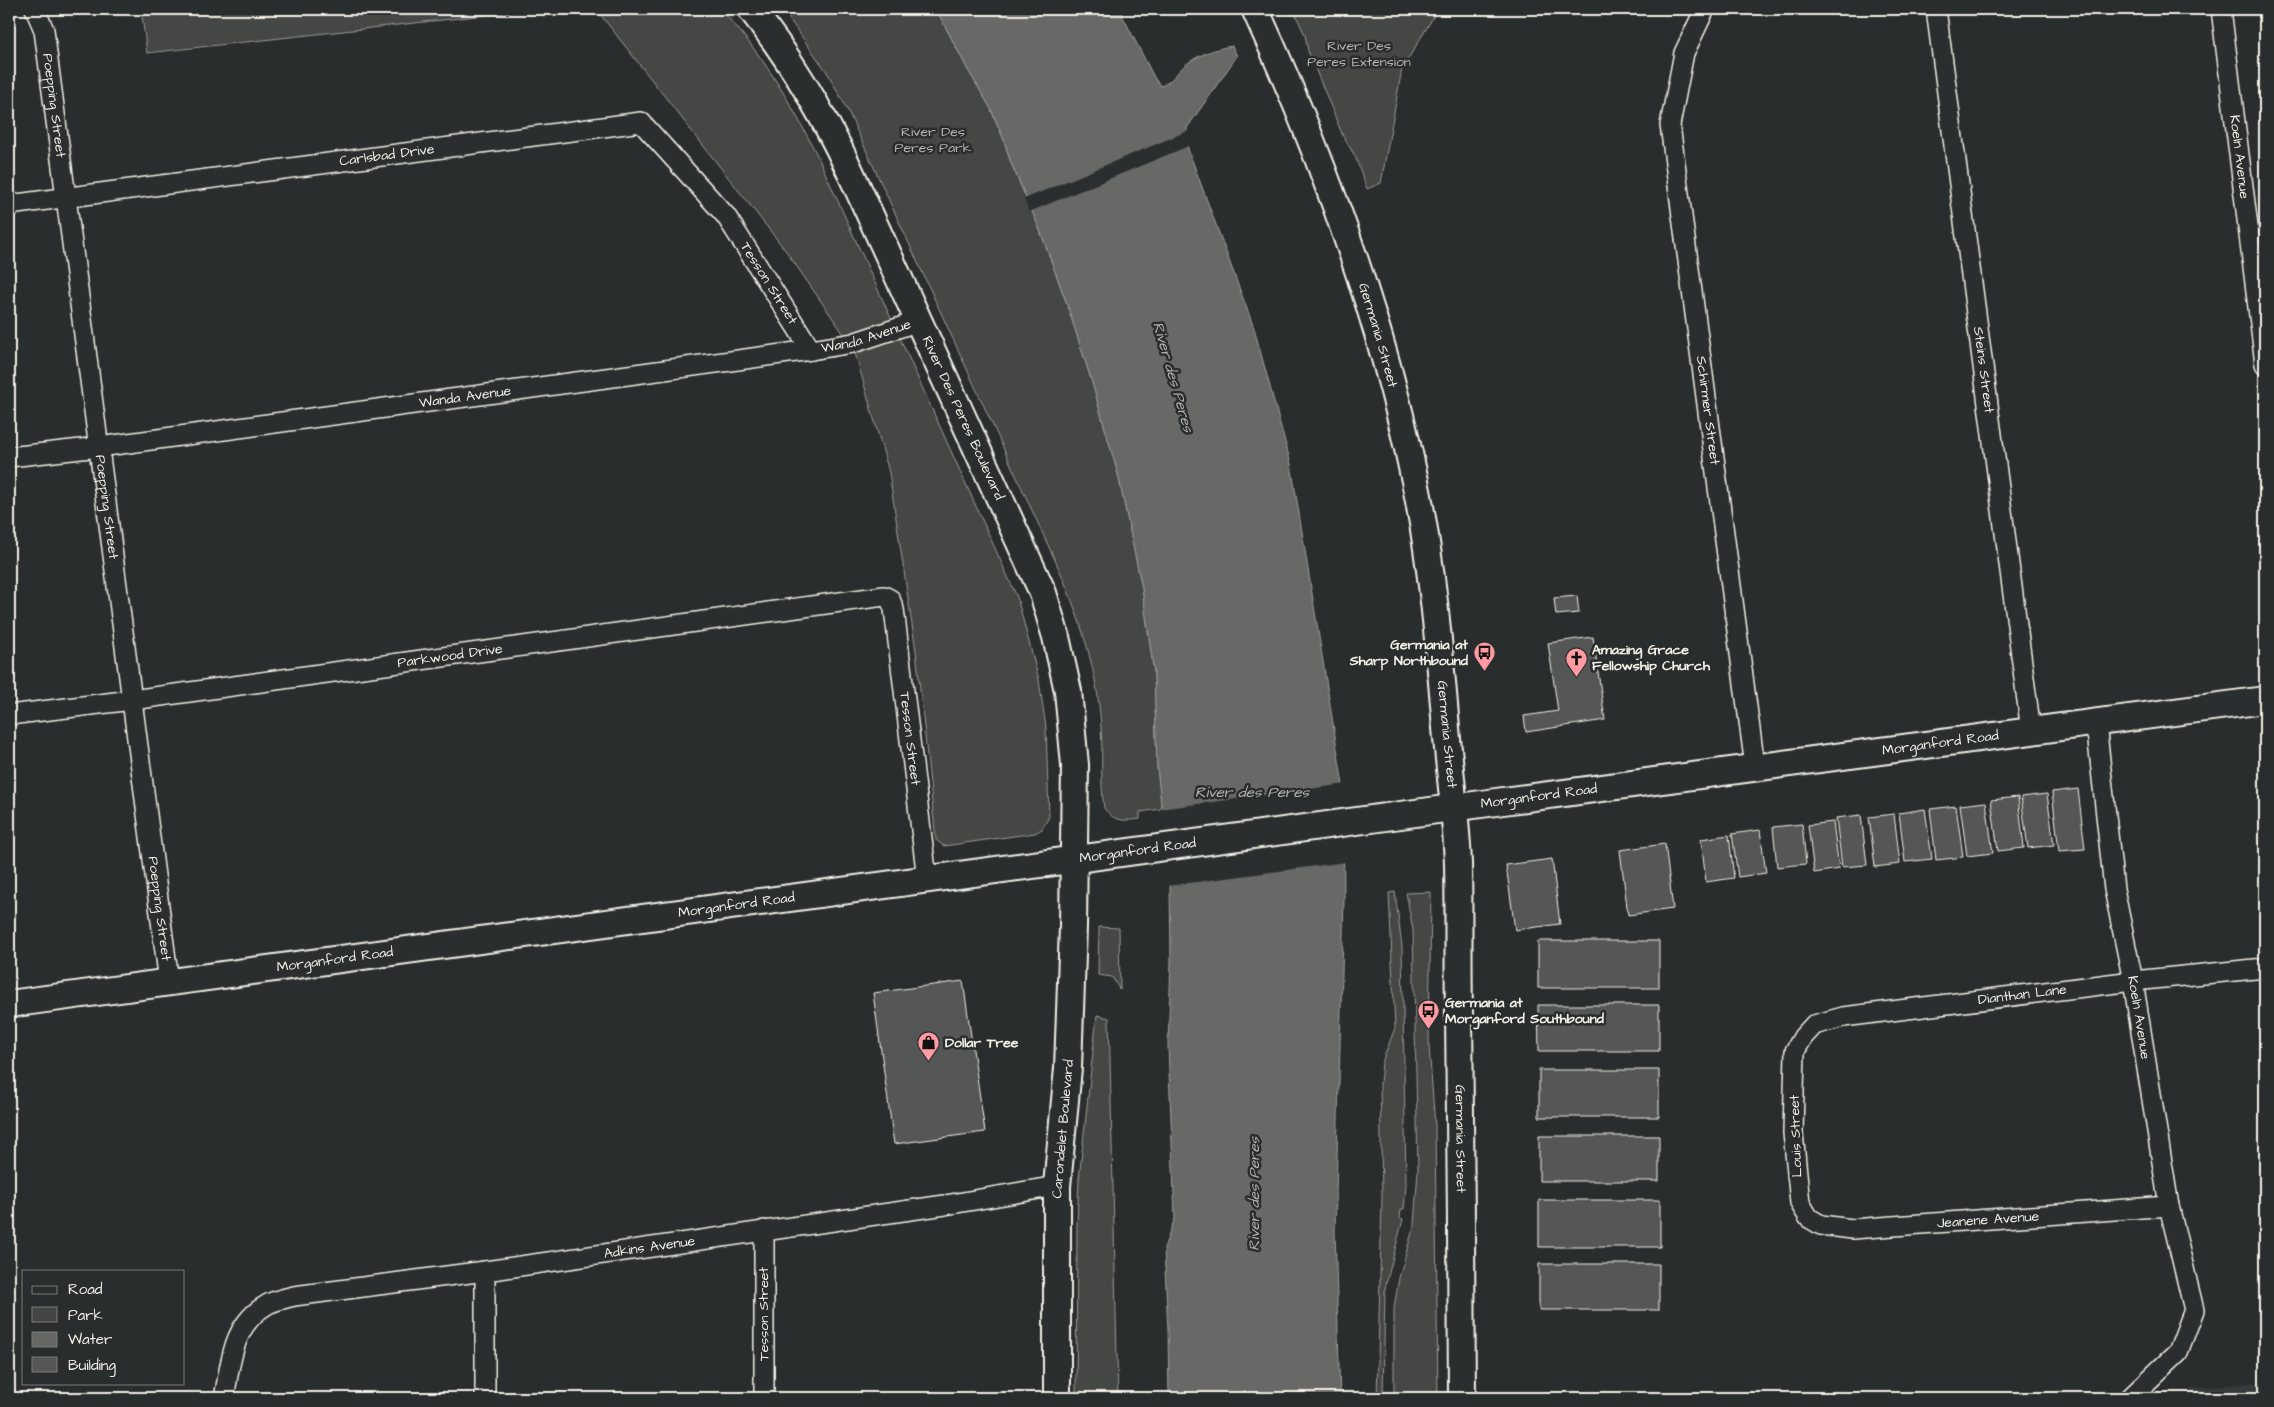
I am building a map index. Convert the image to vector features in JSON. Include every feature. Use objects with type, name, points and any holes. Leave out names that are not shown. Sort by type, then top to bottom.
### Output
[{"type":"main road","name":"River Des Peres Boulevard","points":[[751,9],[773,36],[815,100],[849,169],[1026,553],[1050,614],[1064,669],[1072,720],[1075,765],[1074,860]]},
{"type":"main road","name":"Germania Street","points":[[1254,9],[1297,103],[1336,206],[1367,299],[1387,365],[1415,480],[1424,538],[1442,682],[1458,863],[1462,1186],[1462,1398]]},
{"type":"main road","name":"Morganford Road","points":[[9,1004],[2265,700]]},
{"type":"main road","name":"Carondelet Boulevard","points":[[1056,1398],[1057,1186],[1070,1033],[1074,860]]},
{"type":"street","name":"Poepping Street","points":[[35,9],[44,30],[169,982]]},
{"type":"street","name":"Schirmer Street","points":[[1705,9],[1684,53],[1670,126],[1755,768]]},
{"type":"street","name":"Steins Street","points":[[1936,9],[2031,731]]},
{"type":"street","name":"Koeln Avenue","points":[[2221,9],[2265,364]]},
{"type":"street","name":"Carlsbad Drive","points":[[9,205],[641,122],[726,216]]},
{"type":"street","name":"Tesson Street","points":[[726,216],[811,350]]},
{"type":"street","name":"Wanda Avenue","points":[[9,457],[99,447],[811,350],[853,343],[919,321]]},
{"type":"street","name":"Parkwood Drive","points":[[9,715],[132,700],[879,596],[890,599]]},
{"type":"street","name":"Tesson Street","points":[[890,599],[894,609],[927,879]]},
{"type":"street","name":"Koeln Avenue","points":[[2096,723],[2114,889],[2133,981],[2169,1206],[2194,1310],[2178,1352],[2130,1398]]},
{"type":"street","name":"Dianthan Lane","points":[[1795,1051],[1803,1036],[1814,1024],[1843,1018],[2133,981],[2265,968]]},
{"type":"street","name":"Louis Street","points":[[1795,1051],[1793,1133],[1800,1203],[1809,1218]]},
{"type":"street","name":"Adkins Avenue","points":[[224,1398],[234,1345],[246,1321],[268,1304],[294,1296],[486,1271],[945,1205],[1057,1186]]},
{"type":"street","name":"Jeanene Avenue","points":[[1809,1218],[1821,1225],[1852,1229],[2169,1206]]},
{"type":"street","name":"Tesson Street","points":[[764,1230],[764,1398]]},
{"type":"street","points":[[485,1398],[486,1271]]},
{"type":"shaded area","points":[[2265,1382],[2265,1398],[2191,1398],[2190,1388]]},
{"type":"green space","points":[[141,9],[540,9],[147,53]]},
{"type":"green space","points":[[596,9],[720,9],[762,60],[808,137],[1017,597],[1039,680],[1046,728],[1049,817],[1042,829],[1035,833],[944,846],[936,840],[916,651],[889,472],[856,356],[841,330],[786,251]]},
{"type":"green space","name":"River Des Peres Park","points":[[782,9],[936,9],[990,107],[1004,140],[1011,163],[1038,225],[1067,304],[1118,474],[1142,588],[1154,673],[1157,767],[1162,809],[1140,812],[1140,819],[1124,820],[1112,816],[1104,808],[1101,727],[1096,687],[1087,648],[1068,590],[847,109],[827,72]]},
{"type":"green space","name":"River Des Peres Extension","points":[[1293,9],[1438,9],[1402,69],[1381,183],[1367,189],[1355,156],[1343,136],[1308,51],[1305,35]]},
{"type":"green space","points":[[1395,892],[1402,947],[1406,1185],[1404,1209],[1401,1209],[1400,1218],[1403,1219],[1385,1288],[1383,1398],[1377,1398],[1382,1199],[1380,1083],[1382,1062],[1395,1028],[1389,893]]},
{"type":"green space","points":[[1431,892],[1429,1046],[1435,1126],[1438,1398],[1394,1398],[1394,1308],[1399,1278],[1414,1225],[1418,1170],[1413,930],[1406,893]]},
{"type":"green space","points":[[1099,927],[1119,928],[1120,990],[1112,977],[1098,975]]},
{"type":"green space","points":[[1097,1015],[1109,1018],[1118,1398],[1076,1398],[1079,1179]]},
{"type":"water","name":"River des Peres","points":[[936,9],[1119,9],[1155,79],[1161,86],[1187,63],[1206,53],[1232,46],[1237,56],[1187,128],[1188,149],[1254,328],[1291,464],[1343,785],[1344,899],[1335,1230],[1340,1398],[1169,1398],[1164,1248],[1175,1218],[1168,1046],[1171,960],[1170,886],[1157,767],[1154,673],[1142,588],[1118,474],[1067,304],[1038,225],[1011,163],[1004,140],[990,107]]},
{"type":"pier","points":[[1190,130],[1191,145],[1029,212],[1024,199]]},
{"type":"pier","points":[[1346,784],[1346,862],[1167,886],[1160,809]]},
{"type":"building","points":[[1577,596],[1579,613],[1556,615],[1554,598]]},
{"type":"building","name":"Amazing Grace Fellowship Church","points":[[1593,637],[1605,720],[1526,732],[1524,716],[1558,711],[1548,643]]},
{"type":"building","points":[[2078,789],[2085,849],[2059,851],[2052,792]]},
{"type":"building","points":[[2047,794],[2054,845],[2028,848],[2021,797]]},
{"type":"building","points":[[2018,797],[2024,848],[1998,851],[1991,800]]},
{"type":"building","points":[[1986,802],[1993,853],[1967,856],[1960,805]]},
{"type":"building","points":[[1956,806],[1963,857],[1936,860],[1930,809]]},
{"type":"building","points":[[1925,809],[1932,859],[1905,862],[1899,813]]},
{"type":"building","points":[[1894,814],[1900,864],[1875,867],[1869,817]]},
{"type":"building","points":[[1861,815],[1867,865],[1842,867],[1836,818]]},
{"type":"building","points":[[1833,822],[1839,869],[1814,873],[1808,825]]},
{"type":"building","points":[[1802,824],[1806,864],[1777,867],[1773,827]]},
{"type":"building","points":[[1760,830],[1766,873],[1738,877],[1732,834]]},
{"type":"building","points":[[1729,835],[1734,878],[1706,882],[1701,839]]},
{"type":"building","points":[[1665,844],[1673,909],[1628,915],[1620,850]]},
{"type":"building","points":[[1552,859],[1560,924],[1515,930],[1506,865]]},
{"type":"building","points":[[1538,941],[1659,941],[1659,988],[1538,988]]},
{"type":"building","name":"Dollar Tree","points":[[963,981],[985,1132],[894,1144],[873,993]]},
{"type":"building","points":[[1538,1005],[1659,1005],[1659,1051],[1539,1051]]},
{"type":"building","points":[[1539,1070],[1659,1070],[1659,1117],[1539,1117]]},
{"type":"building","points":[[1539,1136],[1659,1136],[1659,1181],[1539,1181]]},
{"type":"building","points":[[1539,1200],[1660,1200],[1660,1247],[1539,1247]]},
{"type":"building","points":[[1539,1264],[1659,1264],[1659,1310],[1539,1310]]},
{"type":"place","name":"Germania at Sharp Northbound","points":[[1484,672]]},
{"type":"place","name":"Amazing Grace Fellowship Church","points":[[1576,677]]},
{"type":"place","name":"Germania at Morganford Southbound","points":[[1429,1030]]},
{"type":"place","name":"Dollar Tree","points":[[929,1062]]}]
